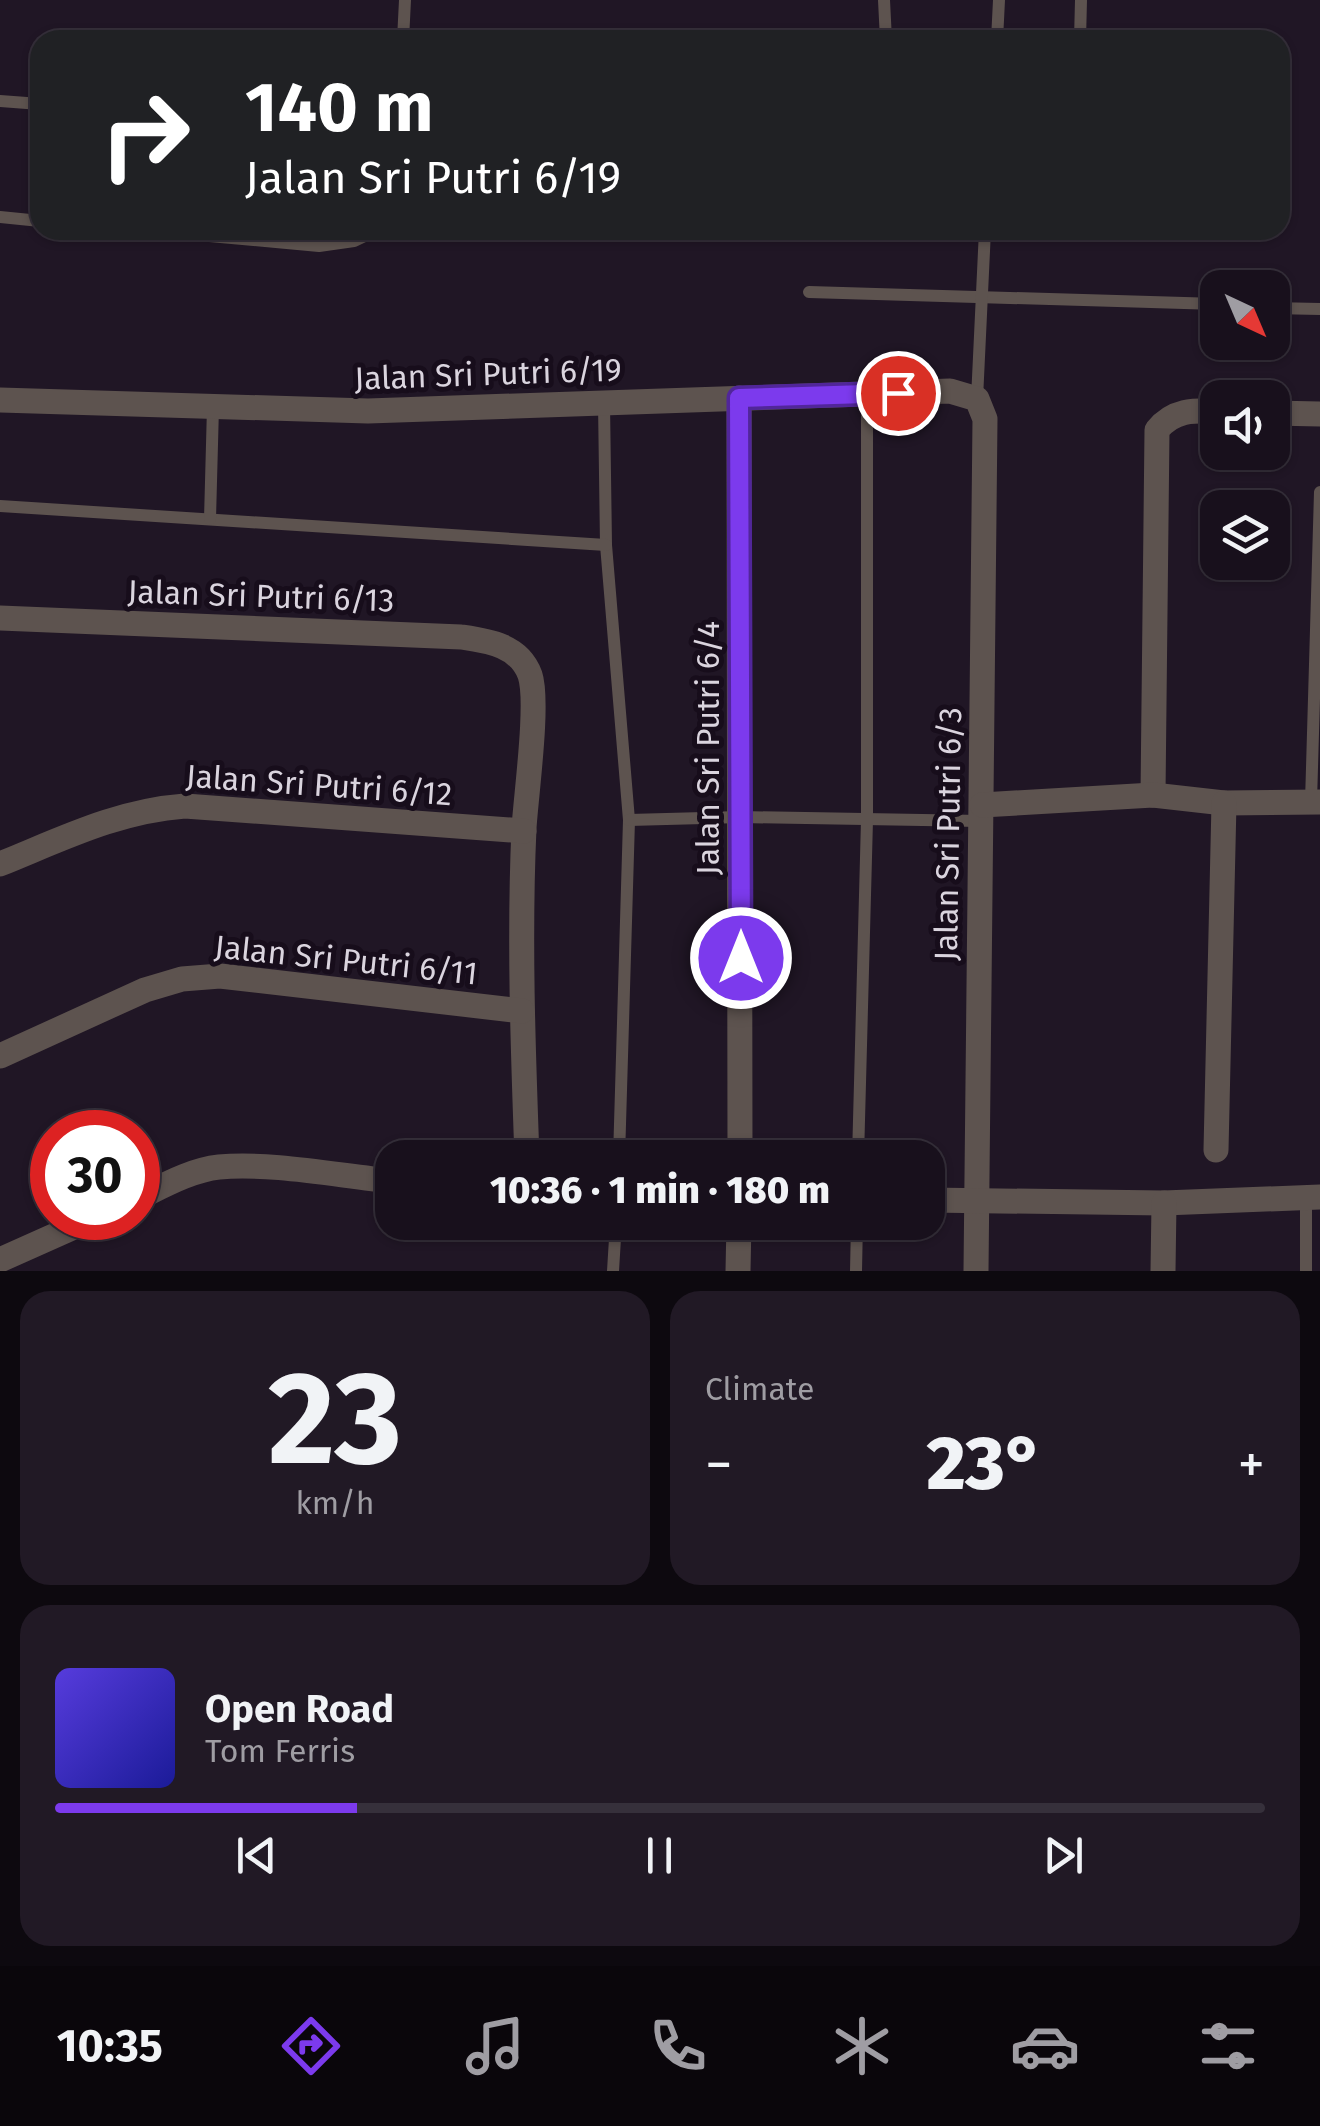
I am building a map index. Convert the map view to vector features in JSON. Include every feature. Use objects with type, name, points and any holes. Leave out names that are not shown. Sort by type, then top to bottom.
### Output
[{"type":"street","name":"Jalan Sri Putri 6/19","points":[[0,400],[368,411],[950,391],[977,399]]},
{"type":"street","name":"Jalan Sri Putri 6/4","points":[[739,398],[740,1140]]},
{"type":"street","name":"Jalan Sri Putri 6/3","points":[[976,1271],[984,418],[977,399]]},
{"type":"street","points":[[1153,795],[1157,430],[1168,418],[1184,411],[1200,411]]},
{"type":"street","points":[[1290,413],[1320,414]]},
{"type":"street","name":"Jalan Sri Putri 6/13","points":[[0,618],[461,636],[493,642],[516,653],[530,676],[532,709],[524,831]]},
{"type":"street","points":[[981,814],[1153,795],[1224,803],[1315,802]]},
{"type":"street","points":[[1216,1150],[1224,803]]},
{"type":"street","name":"Jalan Sri Putri 6/12","points":[[0,864],[109,820],[145,809],[185,806],[524,831]]},
{"type":"street","points":[[524,831],[522,1011],[526,1140]]},
{"type":"street","name":"Jalan Sri Putri 6/11","points":[[0,1056],[145,990],[182,979],[220,976],[522,1011]]},
{"type":"street","points":[[160,1188],[216,1167],[375,1179]]},
{"type":"street","points":[[945,1201],[1164,1203],[1313,1197]]},
{"type":"street","points":[[1163,1271],[1164,1203]]},
{"type":"street","points":[[0,1260],[45,1240]]},
{"type":"street","points":[[738,1271],[739,1240]]},
{"type":"lane","points":[[404,30],[405,0]]},
{"type":"lane","points":[[884,0],[886,30]]},
{"type":"lane","points":[[998,30],[999,0]]},
{"type":"lane","points":[[1080,30],[1082,0]]},
{"type":"lane","points":[[0,101],[30,103]]},
{"type":"lane","points":[[0,217],[30,220]]},
{"type":"lane","points":[[254,240],[320,246],[358,240]]},
{"type":"lane","points":[[977,399],[985,240]]},
{"type":"lane","points":[[809,292],[982,300],[1200,303]]},
{"type":"lane","points":[[1290,308],[1320,309]]},
{"type":"lane","points":[[858,1140],[867,820],[867,394]]},
{"type":"lane","points":[[604,403],[606,545],[628,820],[619,1140]]},
{"type":"lane","points":[[210,519],[212,407]]},
{"type":"lane","points":[[1315,802],[1320,492]]},
{"type":"lane","points":[[0,506],[606,545]]},
{"type":"lane","points":[[628,820],[867,820],[981,814]]},
{"type":"lane","points":[[1306,1271],[1313,1197]]},
{"type":"lane","points":[[613,1271],[615,1240]]},
{"type":"lane","points":[[856,1240],[856,1271]]},
{"type":"route","points":[[741,958],[739,398],[898,393]]}]
